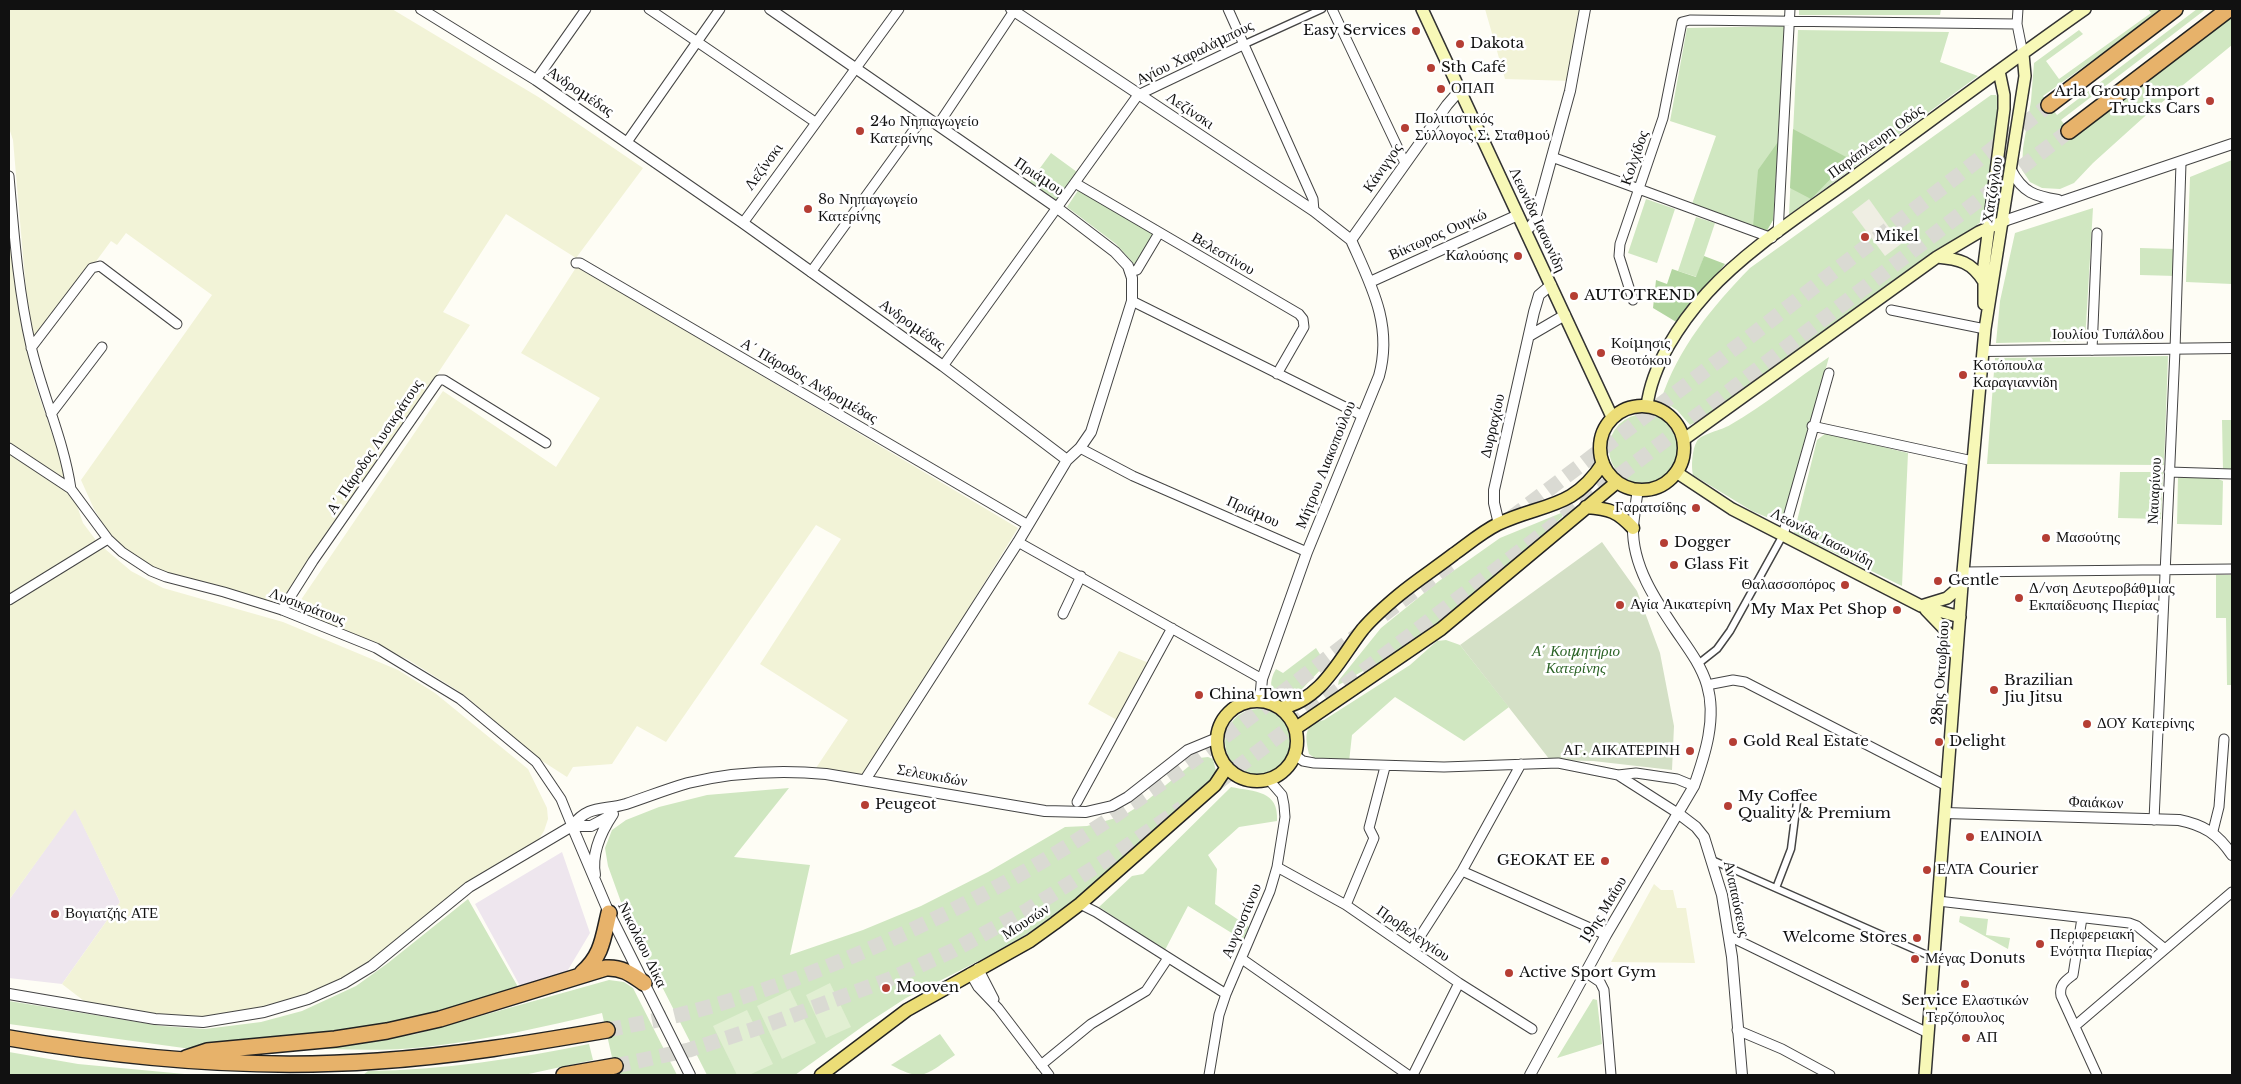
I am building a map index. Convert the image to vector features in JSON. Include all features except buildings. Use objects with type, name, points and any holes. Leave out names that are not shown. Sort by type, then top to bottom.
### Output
[{"type":"highway","points":[[2049,105],[2175,9]]},
{"type":"highway","points":[[2070,131],[2229,9]]},
{"type":"highway","points":[[579,976],[593,963],[599,953],[609,913]]},
{"type":"highway","points":[[180,1061],[207,1051],[335,1039],[387,1031],[440,1019],[598,970],[615,967],[626,970],[644,983]]},
{"type":"highway","points":[[9,1038],[180,1061],[281,1063],[377,1061],[469,1053],[607,1030]]},
{"type":"highway","points":[[564,1075],[615,1066]]},
{"type":"main road","name":"Λεωνίδα Ιασωνίδη","points":[[1422,9],[1612,417]]},
{"type":"main road","name":"Παράπλευρη Οδός","points":[[1647,406],[1655,375],[1678,330],[1706,294],[1775,235],[2085,9]]},
{"type":"main road","name":"Χατζόγλου","points":[[1963,572],[1985,329],[2004,220],[2025,76],[2023,54]]},
{"type":"main road","name":"Χατζόγλου","points":[[1985,329],[1984,282],[1988,229],[2004,110],[2004,95],[1999,71]]},
{"type":"main road","points":[[1683,440],[1937,257],[2004,220]]},
{"type":"main road","points":[[1937,257],[1963,260],[1971,265],[1984,282]]},
{"type":"main road","points":[[1647,406],[1660,410],[1671,417],[1679,428],[1683,440],[1681,462],[1676,472],[1659,486],[1638,489],[1617,482],[1603,463],[1600,451],[1601,438],[1605,427],[1612,417],[1629,408],[1647,406]]},
{"type":"main road","points":[[1281,708],[1293,705],[1314,692],[1326,680],[1364,628],[1399,594],[1498,524],[1555,505],[1573,495],[1594,477],[1603,463]]},
{"type":"main road","name":"Λεωνίδα Ιασωνίδη","points":[[1676,472],[1732,509],[1921,606],[1960,618]]},
{"type":"main road","points":[[1296,728],[1441,628],[1617,482]]},
{"type":"main road","points":[[1586,507],[1607,509],[1617,513],[1633,528]]},
{"type":"main road","name":"28ης Οκτωβρίου","points":[[1925,1075],[1963,572]]},
{"type":"main road","points":[[1921,606],[1947,598],[1962,586]]},
{"type":"main road","points":[[1921,606],[1942,624],[1949,634],[1957,663]]},
{"type":"main road","points":[[1260,701],[1271,703],[1281,708],[1287,714],[1296,728],[1298,742],[1295,755],[1285,770],[1269,780],[1250,781],[1234,773],[1227,767],[1220,754],[1217,738],[1221,723],[1231,711],[1244,703],[1260,701]]},
{"type":"main road","name":"Μουσών","points":[[821,1075],[907,1010],[1030,941],[1080,904],[1215,785],[1227,767]]},
{"type":"street","name":"Ανδρομέδας","points":[[421,9],[536,80],[627,142],[943,366],[1067,460]]},
{"type":"street","points":[[536,80],[586,9]]},
{"type":"street","points":[[649,9],[815,122]]},
{"type":"street","points":[[627,142],[720,9]]},
{"type":"street","name":"Πριάμου","points":[[770,9],[1056,207],[1115,252],[1128,266],[1130,272]]},
{"type":"street","name":"Λεζίνσκι","points":[[743,223],[854,67],[899,9]]},
{"type":"street","points":[[1228,9],[1313,199],[1314,211]]},
{"type":"street","name":"Αγίου Χαραλάμπους","points":[[943,366],[1138,94],[1322,9]]},
{"type":"street","points":[[1332,9],[1405,163]]},
{"type":"street","points":[[1524,229],[1530,227],[1534,222],[1570,91],[1585,9]]},
{"type":"street","points":[[1552,157],[1639,190],[1775,235],[1790,9]]},
{"type":"street","points":[[2018,9],[2017,24],[2023,54]]},
{"type":"street","points":[[938,125],[1013,10]]},
{"type":"street","name":"Λεζίνσκι","points":[[1013,10],[1314,211],[1350,240]]},
{"type":"street","name":"Κολχίδος","points":[[1633,300],[1619,256],[1620,244],[1663,118],[1682,22],[1690,20],[1789,21]]},
{"type":"street","points":[[1789,21],[2017,24]]},
{"type":"street","name":"Κάνιγγος","points":[[1350,240],[1447,104],[1460,90]]},
{"type":"street","points":[[811,272],[924,116]]},
{"type":"street","points":[[2004,220],[2181,163],[2232,144]]},
{"type":"street","name":"Ναυαρίνου","points":[[2154,820],[2175,350],[2181,163]]},
{"type":"street","points":[[2011,170],[2018,184],[2027,190],[2039,197],[2062,201]]},
{"type":"street","points":[[9,176],[19,283],[31,348],[68,468],[71,489]]},
{"type":"street","name":"Βελεστίνου","points":[[1075,183],[1299,314],[1303,319],[1304,327],[1278,374]]},
{"type":"street","name":"Βίκτωρος Ουγκώ","points":[[1370,282],[1518,215]]},
{"type":"street","points":[[865,780],[1018,542],[1067,460],[1080,448],[1091,432],[1132,301],[1132,278],[1130,272],[1137,270],[1159,232]]},
{"type":"street","points":[[2092,350],[2097,233]]},
{"type":"street","name":"Μήτρου Λιακοπούλου","points":[[1260,701],[1262,679],[1307,552],[1384,357],[1385,340],[1370,282],[1350,240]]},
{"type":"street","name":"Α΄ Πάροδος Ανδρομέδας","points":[[576,263],[580,263],[1028,525]]},
{"type":"street","points":[[31,348],[96,265],[100,266],[177,324]]},
{"type":"street","name":"Δυρραχίου","points":[[1498,524],[1494,503],[1494,490],[1539,295],[1551,285]]},
{"type":"street","points":[[1132,301],[1361,415]]},
{"type":"street","points":[[1892,310],[1985,329]]},
{"type":"street","points":[[1529,336],[1565,315]]},
{"type":"street","points":[[51,414],[102,347]]},
{"type":"street","name":"Ιουλίου Τυπάλδου","points":[[1983,351],[2232,348]]},
{"type":"street","points":[[1638,489],[1633,528],[1637,558],[1664,612],[1698,664],[1717,648],[1730,631],[1783,535],[1812,426],[1829,373]]},
{"type":"street","name":"Α΄ Πάροδος Λυσικράτους","points":[[282,610],[313,560],[434,384],[439,380],[444,380],[546,443]]},
{"type":"street","points":[[1812,426],[1973,461]]},
{"type":"street","name":"Λυσικράτους","points":[[9,448],[71,489],[108,539],[136,562],[166,578],[224,592],[282,610],[376,648],[460,699],[536,762],[561,799],[572,826]]},
{"type":"street","name":"Πριάμου","points":[[1080,448],[1133,476],[1307,552]]},
{"type":"street","points":[[2169,472],[2232,474]]},
{"type":"street","points":[[9,600],[108,539]]},
{"type":"street","points":[[1018,542],[1262,679]]},
{"type":"street","points":[[1963,572],[2232,569]]},
{"type":"street","points":[[1063,614],[1081,576]]},
{"type":"street","points":[[1077,802],[1172,628]]},
{"type":"street","name":"19ης Μαΐου","points":[[1530,1075],[1585,972],[1694,786],[1702,766],[1711,713],[1707,685],[1698,664]]},
{"type":"street","points":[[1707,685],[1733,680],[1745,682],[1947,786]]},
{"type":"street","name":"Σελευκιδών","points":[[572,826],[579,817],[588,812],[610,805],[624,804],[689,783],[763,772],[818,773],[1045,811],[1086,812],[1112,806],[1128,797],[1188,750],[1217,738]]},
{"type":"street","points":[[2224,740],[2219,807],[2213,831],[2232,855]]},
{"type":"street","name":"Αναπαύσεως","points":[[1295,755],[1303,761],[1314,763],[1385,767],[1558,763],[1618,775],[1636,773],[1677,779],[1694,786]]},
{"type":"street","points":[[1412,950],[1462,871],[1521,764]]},
{"type":"street","points":[[1346,905],[1374,838],[1368,828],[1385,767]]},
{"type":"street","name":"Αναπαύσεως","points":[[1618,775],[1679,814],[1696,827],[1704,837],[1722,895],[1729,936],[1742,1075]]},
{"type":"street","name":"Αυγουστίνου","points":[[1209,1075],[1214,1035],[1226,994],[1270,891],[1277,867],[1285,817],[1284,805],[1282,795],[1269,780]]},
{"type":"street","points":[[1776,888],[1791,849],[1798,794]]},
{"type":"street","name":"Σελευκιδών","points":[[572,826],[591,826],[613,814],[624,804]]},
{"type":"street","name":"Φαιάκων","points":[[1945,813],[2154,820],[2197,824],[2213,831]]},
{"type":"street","points":[[597,886],[595,856],[601,834],[613,814]]},
{"type":"street","points":[[9,994],[155,1019],[203,1022],[264,1012],[308,999],[344,983],[372,966],[469,887],[572,826]]},
{"type":"street","name":"Νικολάου Δίκα","points":[[572,826],[609,913],[690,1075]]},
{"type":"street","points":[[1712,860],[1934,958]]},
{"type":"street","name":"Προβελεγγίου","points":[[1277,867],[1346,905],[1459,983],[1532,1029]]},
{"type":"street","points":[[1462,871],[1606,935]]},
{"type":"street","points":[[2076,1026],[2232,892]]},
{"type":"street","points":[[1938,901],[2129,923],[2137,926],[2165,949]]},
{"type":"street","points":[[1080,904],[1096,912],[1226,994]]},
{"type":"street","points":[[2082,918],[2073,975],[2063,983],[2060,990],[2097,1075]]},
{"type":"street","points":[[1729,936],[1928,1033]]},
{"type":"street","points":[[1041,1065],[1091,1024],[1146,991],[1168,958]]},
{"type":"street","points":[[1242,959],[1408,1075]]},
{"type":"street","points":[[974,971],[998,1008],[1049,1075]]},
{"type":"street","points":[[1585,972],[1600,982],[1604,990],[1611,1075]]},
{"type":"street","points":[[1413,1075],[1459,983]]},
{"type":"street","points":[[1737,1030],[1782,1048],[1830,1075]]},
{"type":"shaded area","points":[[1869,199],[1901,244],[1885,256],[1852,212]]},
{"type":"shaded area","points":[[75,808],[120,902],[62,984],[9,978],[9,900]]},
{"type":"shaded area","points":[[562,852],[590,933],[565,975],[520,986],[475,904]]},
{"type":"green space","points":[[9,9],[392,9],[540,98],[643,168],[576,258],[506,214],[443,312],[470,325],[281,608],[166,575],[138,562],[112,539],[94,509],[81,480],[212,295],[126,233],[117,245],[111,241],[35,344],[27,302],[13,140],[9,128]]},
{"type":"green space","points":[[1485,9],[1583,9],[1571,81],[1505,79]]},
{"type":"green space","points":[[1799,9],[1941,9],[1940,15],[1799,15]]},
{"type":"green space","points":[[2148,9],[2164,9],[2043,96],[2057,115],[2197,9],[2206,9],[2061,120],[2074,137],[2232,16],[2232,45],[2144,117],[2093,163],[2074,183],[2060,189],[2042,188],[2030,182],[2022,170],[2034,63],[2079,30],[2083,34],[2046,61],[2059,79],[2151,13]]},
{"type":"green space","points":[[1785,26],[1773,220],[1766,232],[1692,204],[1716,136],[1670,121],[1687,28]]},
{"type":"green space","points":[[1798,30],[1949,32],[1940,62],[1978,76],[1789,215]]},
{"type":"green space","points":[[1991,95],[1996,95],[2002,103],[1993,171],[1983,220],[1966,234],[1923,259],[1835,326],[1718,410],[1690,425],[1677,410],[1661,400],[1677,363],[1698,329],[1722,298],[1750,268]]},
{"type":"green space","points":[[1793,129],[1850,159],[1811,199],[1790,188]]},
{"type":"green space","points":[[1778,142],[1773,220],[1766,232],[1753,227],[1758,170]]},
{"type":"green space","points":[[1051,153],[1077,172],[1056,201],[1029,183]]},
{"type":"green space","points":[[2232,160],[2232,284],[2186,282],[2190,177]]},
{"type":"green space","points":[[1079,189],[1153,234],[1135,265],[1116,244],[1067,207]]},
{"type":"green space","points":[[9,199],[20,315],[35,384],[83,523],[98,543],[131,571],[163,588],[283,622],[398,670],[435,693],[528,769],[547,808],[548,819],[544,831],[537,842],[525,851],[498,863],[467,884],[364,967],[308,995],[227,1016],[153,1016],[84,1001],[62,984],[120,902],[75,809],[9,900]]},
{"type":"green space","points":[[1646,199],[1675,209],[1657,263],[1628,253]]},
{"type":"green space","points":[[2093,208],[2085,341],[1996,343],[2000,301],[2015,233]]},
{"type":"green space","points":[[1696,217],[1715,223],[1697,277],[1678,271]]},
{"type":"green space","points":[[2140,248],[2176,249],[2176,276],[2140,275]]},
{"type":"green space","points":[[1704,256],[1725,264],[1678,323],[1653,308],[1656,280],[1667,284],[1672,269],[1696,277]]},
{"type":"green space","points":[[577,266],[1018,528],[866,775],[816,768],[848,720],[760,664],[841,539],[816,525],[666,742],[637,726],[612,764],[573,767],[567,777],[539,759],[463,694],[407,659],[292,613],[443,391],[556,467],[600,398],[521,353]]},
{"type":"green space","points":[[2168,356],[2164,465],[1987,464],[1995,358]]},
{"type":"green space","points":[[1829,357],[1783,524],[1752,511],[1693,475],[1693,453],[1695,444],[1699,439],[1743,417]]},
{"type":"green space","points":[[1644,414],[1657,417],[1669,424],[1676,436],[1679,449],[1676,462],[1669,474],[1657,481],[1644,484],[1631,481],[1619,474],[1612,462],[1609,449],[1612,436],[1619,424],[1631,417]]},
{"type":"green space","points":[[2222,420],[2232,420],[2232,470],[2223,470]]},
{"type":"green space","points":[[1826,433],[1908,453],[1902,586],[1794,533],[1817,440]]},
{"type":"green space","points":[[2120,472],[2163,472],[2161,519],[2118,518]]},
{"type":"green space","points":[[2178,477],[2216,478],[2223,481],[2222,525],[2177,524]]},
{"type":"green space","points":[[1561,513],[1562,517],[1518,560],[1445,621],[1419,639],[1338,685],[1339,680],[1381,628],[1439,581],[1500,538]]},
{"type":"green space","name":"Α΄ Κοιμητήριο Κατερίνης","points":[[1602,542],[1637,591],[1660,653],[1674,726],[1672,770],[1593,761],[1550,760],[1460,645]]},
{"type":"green space","points":[[2216,575],[2232,575],[2232,685],[2227,685],[2226,618],[2216,618]]},
{"type":"green space","points":[[1446,640],[1460,645],[1509,707],[1464,741],[1395,697],[1352,735],[1349,762],[1316,759],[1309,754],[1306,737],[1312,725],[1324,720],[1410,665],[1437,641]]},
{"type":"green space","points":[[1316,648],[1326,664],[1300,691],[1297,699],[1281,703],[1274,695],[1271,687],[1273,674],[1276,669],[1283,673]]},
{"type":"green space","points":[[1119,651],[1149,663],[1117,720],[1088,704]]},
{"type":"green space","points":[[1258,709],[1270,712],[1281,719],[1288,730],[1291,742],[1288,754],[1281,765],[1270,772],[1258,775],[1246,772],[1235,765],[1228,754],[1225,742],[1228,730],[1235,719],[1246,712]]},
{"type":"green space","points":[[1208,757],[1213,759],[1216,771],[1213,777],[1187,800],[1159,830],[1083,896],[1012,944],[906,998],[795,1075],[707,1075],[626,916],[608,866],[605,848],[612,830],[626,820],[659,807],[707,795],[789,788],[734,857],[810,865],[790,955],[863,930],[921,906],[988,872],[1065,827],[1087,826],[1123,816],[1145,802],[1199,758]]},
{"type":"green space","points":[[1231,787],[1264,794],[1274,803],[1277,811],[1277,821],[1239,827],[1208,855],[1217,869],[1215,904],[1249,927],[1243,940],[1188,906],[1165,950],[1099,907],[1132,876],[1143,874]]},
{"type":"green space","points":[[1654,884],[1661,890],[1673,890],[1677,908],[1686,908],[1695,963],[1611,962]]},
{"type":"green space","points":[[468,899],[522,994],[432,1023],[191,1049],[9,1024],[9,1001],[162,1026],[205,1029],[261,1022],[302,1011],[356,986]]},
{"type":"green space","points":[[1960,916],[1988,919],[1986,935],[2010,938],[2008,949],[1959,922]]},
{"type":"green space","points":[[609,980],[624,982],[633,988],[677,1075],[616,1075],[602,1013],[515,1033],[409,1049],[290,1048],[355,1044],[416,1034]]},
{"type":"green space","points":[[830,983],[851,1027],[826,1038],[806,995]]},
{"type":"green space","points":[[790,990],[816,1043],[782,1059],[757,1006]]},
{"type":"green space","points":[[1593,999],[1597,1000],[1602,1044],[1557,1058]]},
{"type":"green space","points":[[747,1010],[773,1064],[749,1075],[737,1075],[713,1026]]},
{"type":"green space","points":[[940,1034],[955,1055],[931,1071],[918,1075],[911,1074],[891,1065]]},
{"type":"green space","points":[[589,1044],[593,1060],[524,1075],[363,1075],[368,1071],[479,1063]]},
{"type":"green space","points":[[9,1052],[78,1064],[195,1075],[9,1075]]},
{"type":"tunnel","points":[[1511,518],[1752,335],[2049,105]]},
{"type":"tunnel","points":[[1217,783],[2069,131]]},
{"type":"tunnel","points":[[1383,615],[1453,562]]},
{"type":"tunnel","points":[[607,1030],[679,1015],[764,990],[847,959],[967,903],[1053,855],[1143,796],[1231,732],[1359,634]]},
{"type":"tunnel","points":[[615,1066],[689,1050],[764,1026],[890,979],[954,950],[1026,911],[1111,857],[1182,808]]},
{"type":"place","name":"Easy Services","points":[[1416,31]]},
{"type":"place","name":"Dakota","points":[[1460,44]]},
{"type":"place","name":"Sth Café","points":[[1431,68]]},
{"type":"place","name":"ΟΠΑΠ","points":[[1441,89]]},
{"type":"place","name":"Arla Group Import Trucks Cars","points":[[2210,101]]},
{"type":"place","name":"Πολιτιστικός Σύλλογος Σ. Σταθμού","points":[[1405,128]]},
{"type":"place","name":"24ο Νηπιαγωγείο Κατερίνης","points":[[860,131]]},
{"type":"place","name":"8ο Νηπιαγωγείο Κατερίνης","points":[[808,209]]},
{"type":"place","name":"Mikel","points":[[1865,237]]},
{"type":"place","name":"Καλούσης","points":[[1518,256]]},
{"type":"place","name":"AUTOTREND","points":[[1574,296]]},
{"type":"place","name":"Κοίμησις Θεοτόκου","points":[[1601,353]]},
{"type":"place","name":"Κοτόπουλα Καραγιαννίδη","points":[[1963,375]]},
{"type":"place","name":"Γαρατσίδης","points":[[1696,508]]},
{"type":"place","name":"Μασούτης","points":[[2046,538]]},
{"type":"place","name":"Dogger","points":[[1664,543]]},
{"type":"place","name":"Glass Fit","points":[[1674,565]]},
{"type":"place","name":"Gentle","points":[[1938,581]]},
{"type":"place","name":"Θαλασσοπόρος","points":[[1845,585]]},
{"type":"place","name":"Δ/νση Δευτεροβάθμιας Εκπαίδευσης Πιερίας","points":[[2019,598]]},
{"type":"place","name":"Αγία Αικατερίνη","points":[[1620,605]]},
{"type":"place","name":"My Max Pet Shop","points":[[1897,610]]},
{"type":"place","name":"Brazilian Jiu Jitsu","points":[[1994,690]]},
{"type":"place","name":"China Town","points":[[1199,695]]},
{"type":"place","name":"ΔΟΥ Κατερίνης","points":[[2087,724]]},
{"type":"place","name":"Gold Real Estate","points":[[1733,742]]},
{"type":"place","name":"Delight","points":[[1939,742]]},
{"type":"place","name":"ΑΓ. ΑΙΚΑΤΕΡΙΝΗ","points":[[1690,751]]},
{"type":"place","name":"Peugeot","points":[[865,805]]},
{"type":"place","name":"My Coffee Quality & Premium","points":[[1728,806]]},
{"type":"place","name":"ΕΛΙΝΟΙΛ","points":[[1970,837]]},
{"type":"place","name":"GEOKAT EE","points":[[1605,861]]},
{"type":"place","name":"ΕΛΤΑ Courier","points":[[1927,870]]},
{"type":"place","name":"Βογιατζής ΑΤΕ","points":[[55,914]]},
{"type":"place","name":"Welcome Stores","points":[[1917,938]]},
{"type":"place","name":"Περιφερειακή Ενότητα Πιερίας","points":[[2040,944]]},
{"type":"place","name":"Μέγας Donuts","points":[[1915,959]]},
{"type":"place","name":"Active Sport Gym","points":[[1509,973]]},
{"type":"place","name":"Service Ελαστικών Τερζόπουλος","points":[[1965,984]]},
{"type":"place","name":"Mooven","points":[[886,988]]},
{"type":"place","name":"ΑΠ","points":[[1966,1038]]}]
